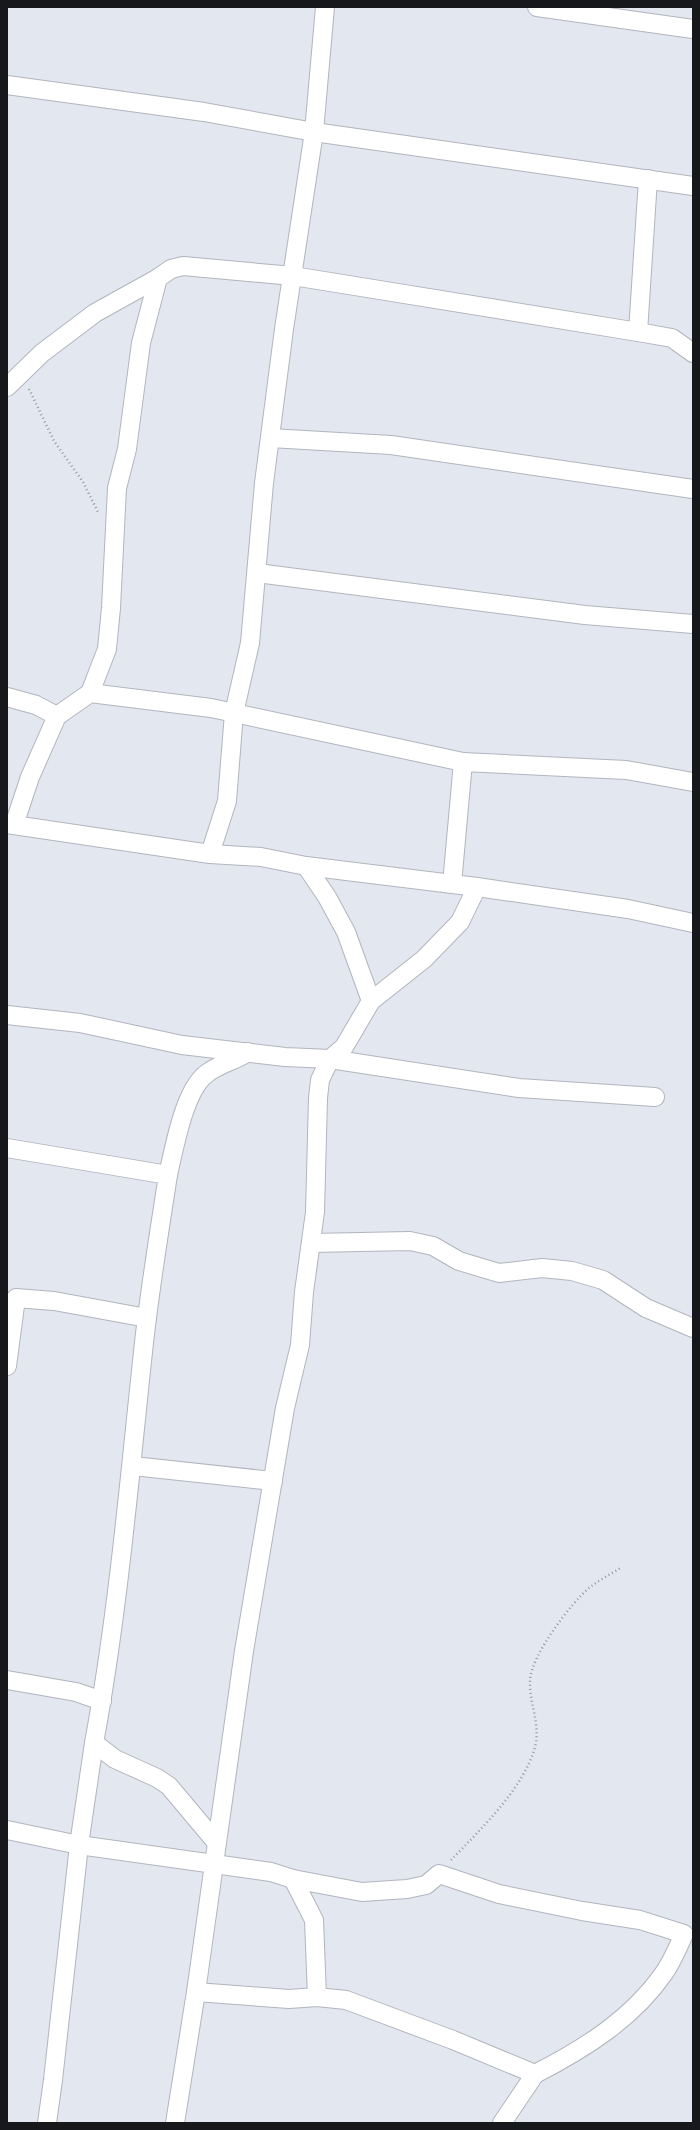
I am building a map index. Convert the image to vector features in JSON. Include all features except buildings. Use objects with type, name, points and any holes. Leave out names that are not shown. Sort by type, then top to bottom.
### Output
[{"type":"street","points":[[210,854],[227,801],[234,713],[250,643],[270,438],[284,329],[314,132],[325,7]]},
{"type":"street","points":[[537,7],[693,29]]},
{"type":"street","points":[[7,85],[204,112],[314,132],[693,186]]},
{"type":"street","points":[[638,332],[648,179]]},
{"type":"street","points":[[7,387],[42,353],[95,313],[158,278],[170,268],[183,266],[293,276],[638,332],[672,338],[693,353]]},
{"type":"street","points":[[158,278],[141,343],[127,449],[118,488],[112,608],[107,649],[90,693],[57,716],[10,825],[210,854],[261,858],[306,866],[477,887],[628,909],[693,924]]},
{"type":"street","points":[[270,438],[391,445],[693,489]]},
{"type":"street","points":[[257,573],[585,615],[693,624]]},
{"type":"street","points":[[90,693],[211,708],[463,762],[626,770],[693,782]]},
{"type":"street","points":[[7,697],[36,705],[57,716]]},
{"type":"street","points":[[452,884],[463,762]]},
{"type":"street","points":[[306,866],[327,897],[346,932],[371,1002]]},
{"type":"street","points":[[175,2123],[196,1992],[242,1666],[285,1408],[300,1345],[311,1243],[316,1212],[318,1098],[320,1080],[330,1059],[344,1047],[371,1002],[424,959],[460,922],[477,887]]},
{"type":"street","points":[[7,1015],[80,1023],[182,1045],[285,1057],[330,1059],[519,1088],[655,1096]]},
{"type":"street","points":[[47,2123],[79,1845],[94,1743],[102,1701],[133,1466],[147,1318],[168,1175],[184,1110],[199,1082],[212,1070],[236,1060],[248,1052]]},
{"type":"street","points":[[7,1148],[168,1175]]},
{"type":"street","points":[[311,1243],[410,1241],[433,1246],[459,1261],[499,1273],[542,1268],[572,1271],[603,1280],[646,1308],[693,1328]]},
{"type":"street","points":[[7,1366],[12,1297],[54,1301],[147,1318]]},
{"type":"street","points":[[133,1466],[273,1481]]},
{"type":"street","points":[[7,1680],[76,1692],[102,1701]]},
{"type":"street","points":[[94,1743],[116,1759],[157,1778],[169,1786],[216,1842]]},
{"type":"street","points":[[7,1830],[79,1845],[271,1872],[293,1879],[362,1892],[407,1889],[426,1885],[439,1874],[499,1894],[582,1911],[640,1920],[688,1932],[665,1972],[629,2015],[562,2060],[535,2074],[502,2123]]},
{"type":"street","points":[[293,1879],[314,1920],[317,1996]]},
{"type":"street","points":[[196,1992],[289,1999],[317,1996],[346,2000],[453,2040],[535,2074]]},
{"type":"path","points":[[22,372],[54,441],[82,482],[100,517]]},
{"type":"path","points":[[439,1874],[488,1821],[525,1773],[536,1746],[536,1717],[530,1680],[540,1650],[572,1604],[590,1588],[622,1566]]}]
